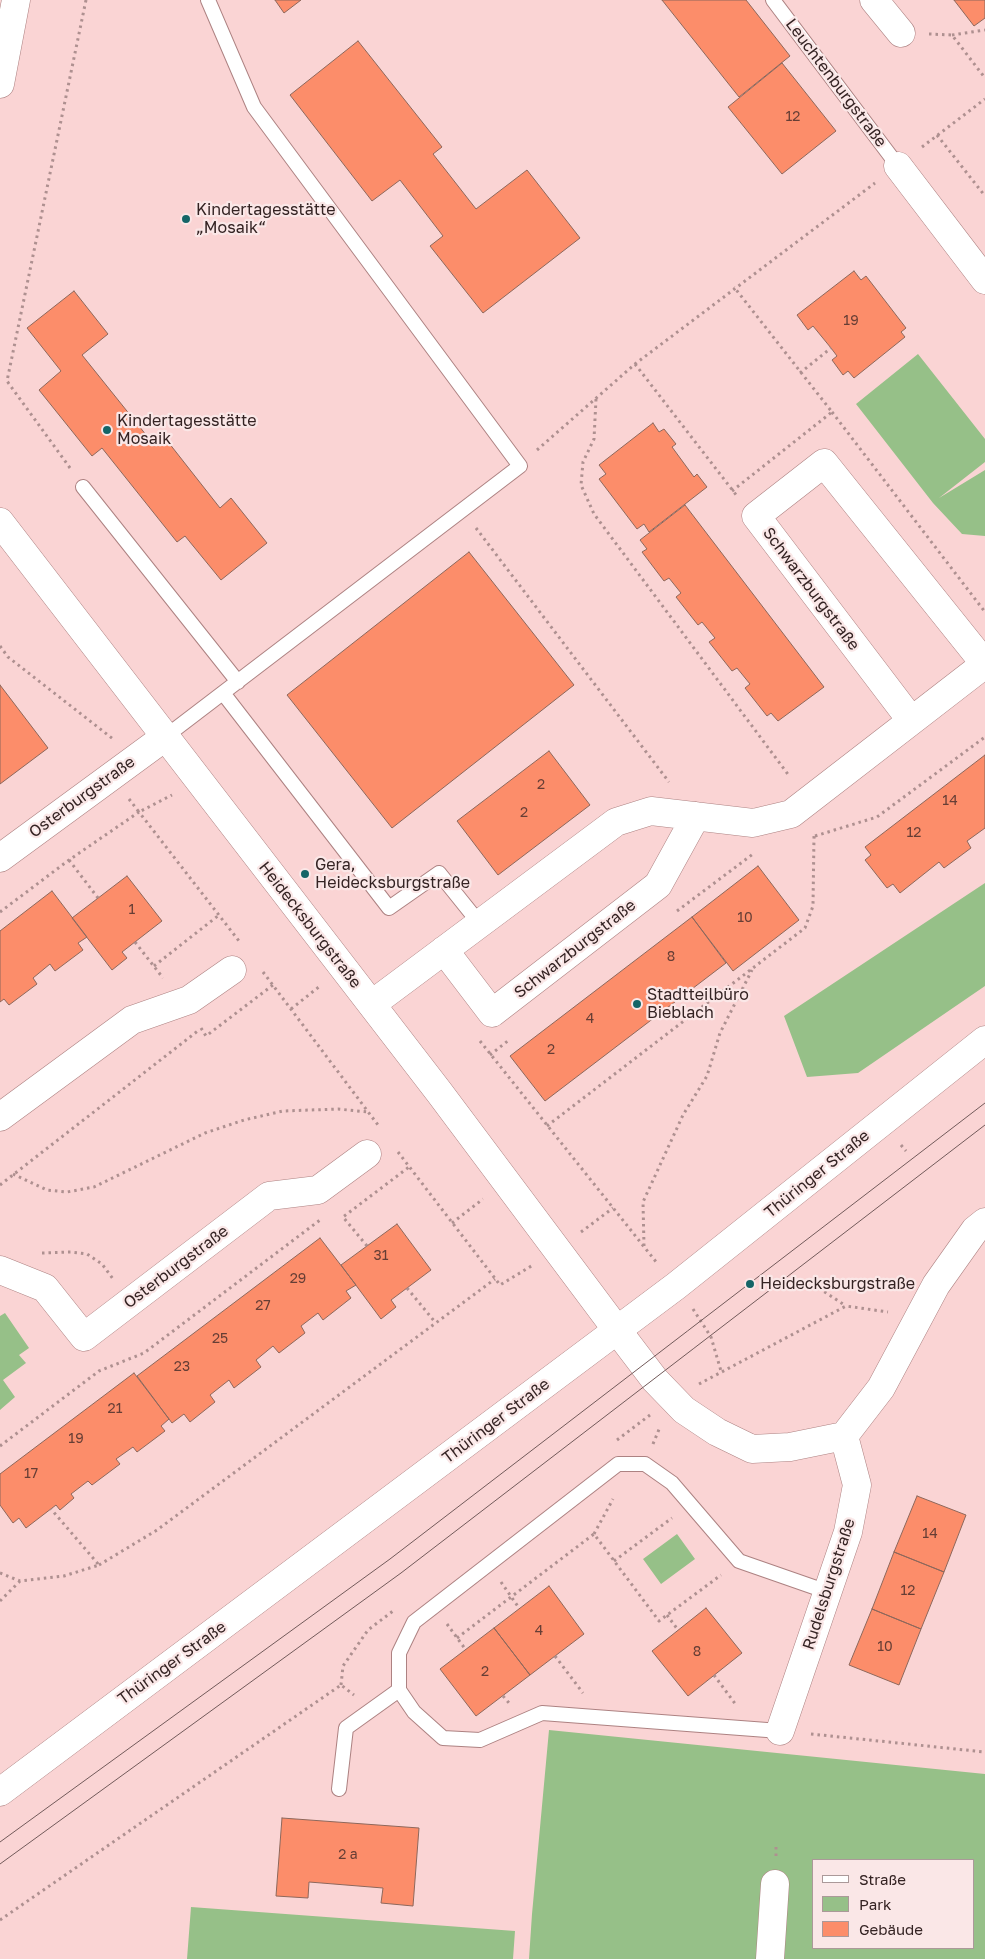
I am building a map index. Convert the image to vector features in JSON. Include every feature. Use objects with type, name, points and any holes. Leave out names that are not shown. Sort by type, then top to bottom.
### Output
[{"type":"street","points":[[0,84],[16,0]]},
{"type":"street","points":[[874,0],[901,33]]},
{"type":"street","points":[[898,166],[985,280]]},
{"type":"street","name":"Schwarzburgstraße","points":[[372,1004],[616,822],[651,811],[753,823],[791,814],[985,664],[824,463],[756,516],[911,720]]},
{"type":"street","name":"Heidecksburgstraße","points":[[0,522],[372,1004],[617,1330]]},
{"type":"street","name":"Osterburgstraße","points":[[0,858],[165,737]]},
{"type":"street","name":"Schwarzburgstraße","points":[[444,950],[492,1013],[658,885],[696,816]]},
{"type":"street","points":[[0,1117],[132,1020],[189,1000],[232,970]]},
{"type":"street","name":"Thüringer Straße","points":[[0,1792],[102,1714],[247,1609],[676,1286],[985,1040]]},
{"type":"street","name":"Osterburgstraße","points":[[0,1270],[45,1288],[84,1337],[269,1196],[318,1190],[375,1143]]},
{"type":"street","points":[[617,1330],[655,1380],[684,1410],[717,1432],[752,1449],[790,1447],[844,1436],[881,1388],[936,1285],[975,1230],[985,1222]]},
{"type":"street","name":"Rudelsburgstraße","points":[[780,1731],[848,1532],[857,1485],[844,1436]]},
{"type":"street","points":[[770,1959],[775,1884]]},
{"type":"lane","points":[[165,737],[520,466],[254,107],[208,0]]},
{"type":"lane","name":"Leuchtenburgstraße","points":[[773,0],[898,166]]},
{"type":"lane","points":[[83,487],[238,682]]},
{"type":"lane","points":[[223,694],[389,908],[438,873],[480,924]]},
{"type":"lane","points":[[780,1731],[542,1713],[480,1740],[443,1738],[414,1712],[398,1690],[399,1653],[414,1622],[618,1464],[644,1464],[672,1483],[739,1561],[828,1592]]},
{"type":"lane","points":[[339,1788],[346,1728],[398,1690]]},
{"type":"path","points":[[83,487],[7,381],[86,0]]},
{"type":"path","points":[[901,33],[952,35],[985,30]]},
{"type":"path","points":[[952,35],[985,78]]},
{"type":"path","points":[[531,456],[553,434],[635,364],[734,287],[985,99]]},
{"type":"path","points":[[937,135],[985,196]]},
{"type":"path","points":[[734,287],[985,612]]},
{"type":"path","points":[[800,373],[831,348]]},
{"type":"path","points":[[635,364],[732,490],[756,516]]},
{"type":"path","points":[[596,399],[594,439],[583,462],[581,485],[594,514],[790,777]]},
{"type":"path","points":[[732,490],[832,412]]},
{"type":"path","points":[[462,510],[670,784]]},
{"type":"path","points":[[0,646],[8,657],[137,758]]},
{"type":"path","points":[[805,839],[877,817],[985,737]]},
{"type":"path","points":[[111,776],[240,942]]},
{"type":"path","points":[[0,912],[69,860],[139,812],[199,781]]},
{"type":"path","points":[[547,1126],[805,928],[813,906],[814,836]]},
{"type":"path","points":[[672,915],[751,854],[760,852]]},
{"type":"path","points":[[69,860],[98,898]]},
{"type":"path","points":[[154,966],[219,915]]},
{"type":"path","points":[[135,942],[206,1036],[273,986]]},
{"type":"path","points":[[290,1009],[344,968]]},
{"type":"path","points":[[644,1247],[643,1202],[683,1115],[707,1076],[720,1033],[752,968]]},
{"type":"path","points":[[262,971],[368,1112],[375,1143]]},
{"type":"path","points":[[0,1185],[201,1028]]},
{"type":"path","points":[[490,1054],[514,1036]]},
{"type":"path","points":[[479,1040],[676,1286],[711,1337],[721,1371],[846,1306]]},
{"type":"path","points":[[13,1174],[47,1190],[66,1192],[94,1187],[205,1133],[244,1120],[283,1111],[338,1109],[368,1112]]},
{"type":"path","points":[[394,1146],[500,1285],[556,1251],[613,1208]]},
{"type":"path","points":[[343,1217],[409,1167]]},
{"type":"path","points":[[452,1223],[506,1182]]},
{"type":"path","points":[[340,1213],[367,1246]]},
{"type":"path","points":[[0,1446],[100,1370],[144,1354],[321,1220]]},
{"type":"path","points":[[36,1253],[71,1252],[86,1254],[102,1264],[130,1302]]},
{"type":"path","points":[[0,1573],[20,1582],[64,1576],[99,1565],[158,1530],[495,1279]]},
{"type":"path","points":[[808,1281],[846,1306],[918,1317]]},
{"type":"path","points":[[407,1288],[435,1322]]},
{"type":"path","points":[[644,1464],[672,1398]]},
{"type":"path","points":[[614,1561],[690,1504]]},
{"type":"path","points":[[52,1509],[99,1565]]},
{"type":"path","points":[[457,1638],[594,1534],[659,1621],[739,1561]]},
{"type":"path","points":[[488,1565],[520,1608]]},
{"type":"path","points":[[0,1601],[20,1582]]},
{"type":"path","points":[[435,1606],[466,1650]]},
{"type":"path","points":[[667,1615],[678,1630]]},
{"type":"path","points":[[555,1656],[601,1718]]},
{"type":"path","points":[[0,1920],[340,1685],[373,1709]]},
{"type":"path","points":[[780,1731],[985,1752]]},
{"type":"green space","points":[[918,354],[985,439],[985,462],[939,498],[985,470],[985,536],[962,534],[933,503],[856,404]]},
{"type":"green space","points":[[985,883],[985,986],[858,1073],[807,1077],[784,1016]]},
{"type":"green space","points":[[5,1313],[29,1348],[19,1355],[26,1363],[3,1380],[15,1397],[0,1410],[0,1316]]},
{"type":"green space","points":[[677,1534],[695,1559],[661,1584],[643,1559]]},
{"type":"green space","points":[[549,1730],[985,1774],[985,1959],[529,1959]]},
{"type":"green space","points":[[191,1907],[515,1931],[513,1959],[187,1959]]},
{"type":"building","points":[[275,0],[301,0],[284,13]]},
{"type":"building","points":[[662,0],[746,0],[790,56],[739,97]]},
{"type":"building","points":[[954,0],[985,0],[985,18],[974,26]]},
{"type":"building","points":[[358,41],[442,147],[433,154],[476,209],[527,170],[580,238],[483,313],[430,246],[443,236],[400,180],[372,201],[290,95]]},
{"type":"building","points":[[782,63],[836,131],[782,174],[728,107]]},
{"type":"building","points":[[854,271],[861,280],[866,276],[906,328],[901,332],[905,337],[854,378],[848,371],[843,375],[832,360],[837,356],[831,348],[813,326],[808,330],[797,315]]},
{"type":"building","name":"Kindertagesstätte Mosaik","points":[[74,291],[108,334],[82,355],[155,446],[165,438],[220,508],[231,498],[267,543],[221,580],[185,536],[177,542],[102,448],[92,456],[39,390],[61,371],[27,328]]},
{"type":"building","points":[[653,423],[659,432],[664,429],[676,444],[672,447],[694,477],[697,474],[707,487],[649,532],[644,524],[637,529],[599,479],[606,474],[599,465]]},
{"type":"building","points":[[685,505],[824,687],[778,721],[771,713],[767,716],[745,688],[750,684],[737,668],[732,671],[709,642],[715,638],[702,622],[698,625],[676,597],[681,593],[669,578],[664,581],[642,552],[647,549],[640,540]]},
{"type":"building","points":[[469,552],[574,685],[392,828],[287,695]]},
{"type":"building","points":[[0,685],[48,748],[0,784]]},
{"type":"building","points":[[549,751],[590,805],[498,875],[457,821]]},
{"type":"building","points":[[985,755],[985,828],[967,841],[971,848],[944,868],[939,862],[900,893],[893,884],[887,888],[865,860],[871,855],[865,847]]},
{"type":"building","points":[[758,866],[799,920],[733,971],[692,917]]},
{"type":"building","points":[[127,876],[162,921],[122,952],[127,958],[112,970],[72,918]]},
{"type":"building","points":[[52,891],[87,937],[78,943],[83,950],[55,971],[50,964],[33,978],[37,984],[9,1005],[4,999],[0,1002],[0,931]]},
{"type":"building","points":[[692,917],[726,963],[545,1101],[510,1056]]},
{"type":"building","points":[[397,1224],[431,1270],[391,1300],[396,1307],[381,1319],[341,1265]]},
{"type":"building","points":[[320,1238],[356,1285],[346,1291],[351,1298],[323,1320],[318,1313],[301,1326],[305,1333],[279,1353],[273,1346],[256,1360],[261,1367],[234,1388],[229,1380],[210,1395],[215,1402],[190,1422],[184,1414],[172,1423],[137,1376]]},
{"type":"building","points":[[134,1373],[169,1419],[161,1426],[165,1431],[137,1452],[133,1447],[116,1459],[120,1464],[92,1485],[88,1481],[71,1494],[74,1498],[60,1510],[56,1505],[26,1528],[19,1518],[13,1523],[0,1505],[0,1474]]},
{"type":"building","points":[[917,1496],[966,1515],[944,1572],[894,1552]]},
{"type":"building","points":[[894,1552],[944,1572],[921,1629],[872,1609]]},
{"type":"building","points":[[549,1586],[584,1634],[530,1675],[494,1628]]},
{"type":"building","points":[[706,1608],[742,1653],[688,1696],[652,1651]]},
{"type":"building","points":[[872,1609],[921,1629],[899,1685],[849,1665]]},
{"type":"building","points":[[494,1628],[530,1675],[476,1716],[440,1669]]},
{"type":"building","points":[[282,1818],[419,1828],[413,1906],[381,1903],[383,1888],[309,1882],[308,1898],[276,1896]]},
{"type":"tram line","points":[[0,1842],[390,1559],[985,1103]]},
{"type":"tram line","points":[[0,1864],[401,1573],[985,1125]]},
{"type":"place","name":"Kindertagesstätte „Mosaik“","points":[[186,219]]},
{"type":"place","name":"Kindertagesstätte Mosaik","points":[[107,430]]},
{"type":"place","name":"Gera, Heidecksburgstraße","points":[[305,874]]},
{"type":"place","name":"Stadtteilbüro Bieblach","points":[[637,1004]]},
{"type":"place","name":"Heidecksburgstraße","points":[[750,1284]]}]
